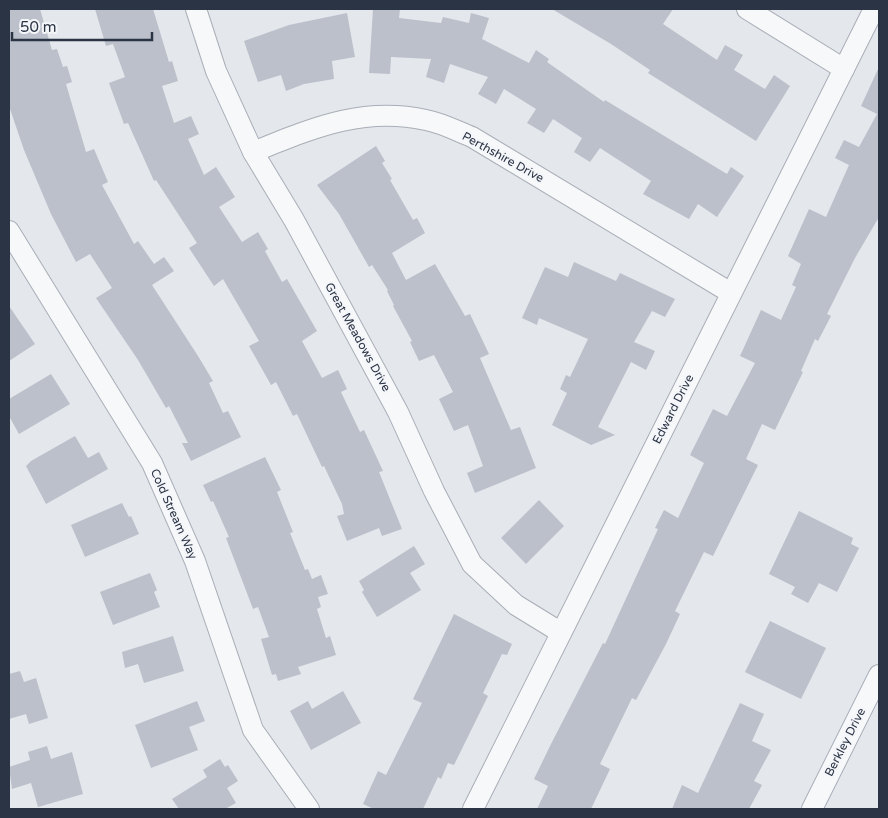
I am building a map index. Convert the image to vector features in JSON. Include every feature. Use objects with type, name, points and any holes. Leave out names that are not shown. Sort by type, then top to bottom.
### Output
[{"type":"street","name":"Great Meadows Drive","points":[[196,9],[216,70],[253,152],[294,220],[398,412],[434,491],[472,564],[516,605],[560,632]]},
{"type":"street","points":[[747,9],[844,68]]},
{"type":"street","name":"Edward Drive","points":[[473,809],[560,632],[874,9]]},
{"type":"street","name":"Perthshire Drive","points":[[253,152],[329,123],[378,115],[426,120],[472,137],[731,293]]},
{"type":"street","name":"Cold Stream Way","points":[[9,231],[152,463],[195,561],[252,730],[309,809]]},
{"type":"street","name":"Berkley Drive","points":[[812,809],[879,675]]},
{"type":"building","points":[[9,9],[40,9],[52,50],[57,49],[63,67],[67,66],[72,82],[66,84],[86,152],[94,149],[108,182],[102,185],[134,244],[138,241],[154,264],[164,257],[174,271],[152,285],[213,381],[209,383],[223,413],[228,411],[241,437],[191,461],[182,443],[188,443],[169,406],[166,408],[138,360],[96,298],[112,288],[90,254],[76,262],[51,214],[24,150],[9,106]]},
{"type":"building","points":[[95,9],[153,9],[169,62],[172,61],[178,81],[162,86],[174,123],[191,116],[199,134],[188,139],[204,175],[216,167],[235,197],[219,207],[242,242],[258,232],[268,249],[265,251],[282,282],[287,279],[317,331],[302,341],[322,378],[338,370],[347,389],[341,392],[360,432],[364,430],[383,471],[379,472],[402,529],[382,536],[379,528],[347,541],[337,516],[344,514],[342,504],[324,466],[322,467],[297,414],[293,416],[276,382],[271,385],[249,346],[259,341],[223,279],[214,286],[189,248],[197,243],[156,180],[154,181],[128,123],[124,124],[109,83],[125,77],[113,44],[106,46]]},
{"type":"building","points":[[373,9],[400,9],[399,18],[441,23],[443,17],[469,23],[471,13],[489,18],[482,39],[529,63],[536,50],[549,59],[547,62],[604,102],[605,100],[727,174],[731,167],[744,176],[717,217],[698,204],[689,219],[643,194],[651,181],[600,148],[590,162],[574,152],[582,138],[553,119],[544,133],[527,123],[536,109],[504,89],[496,104],[478,94],[488,77],[450,64],[444,83],[426,77],[431,59],[391,57],[390,74],[369,73]]},
{"type":"building","points":[[552,9],[673,9],[663,24],[717,60],[725,45],[743,55],[734,70],[765,89],[774,75],[790,86],[756,141],[648,73],[650,70],[611,44]]},
{"type":"building","points":[[347,13],[355,57],[332,61],[334,79],[304,84],[286,91],[281,75],[258,82],[244,41],[289,25]]},
{"type":"building","points":[[879,67],[879,217],[855,258],[827,314],[831,316],[818,341],[815,339],[801,371],[803,372],[775,430],[762,424],[746,459],[758,465],[713,556],[704,552],[675,611],[680,614],[666,644],[636,700],[632,698],[600,764],[610,769],[591,809],[537,809],[548,786],[534,779],[603,643],[605,644],[658,529],[655,528],[664,510],[678,518],[704,463],[690,455],[713,409],[727,416],[755,363],[740,356],[761,310],[781,320],[796,287],[792,285],[801,264],[788,256],[809,209],[826,217],[849,165],[835,158],[844,140],[859,147],[877,114],[861,106]]},
{"type":"building","points":[[376,146],[385,161],[382,163],[392,179],[390,180],[413,220],[417,218],[425,233],[392,253],[406,280],[435,264],[465,316],[470,314],[489,354],[480,358],[511,430],[520,427],[536,468],[475,493],[467,473],[483,466],[468,425],[454,431],[439,399],[453,392],[434,355],[419,361],[410,342],[412,341],[393,306],[388,290],[372,265],[369,267],[339,214],[317,185]]},
{"type":"building","points":[[574,262],[616,281],[620,273],[675,299],[665,317],[652,311],[634,342],[655,351],[646,370],[631,362],[598,427],[615,435],[591,445],[552,425],[567,393],[560,389],[566,375],[570,377],[588,339],[539,318],[537,325],[522,318],[545,267],[568,277]]},
{"type":"building","points":[[9,306],[35,344],[9,361]]},
{"type":"building","points":[[51,374],[70,404],[19,434],[9,416],[9,399]]},
{"type":"building","points":[[75,436],[88,458],[99,452],[108,469],[46,504],[26,466],[31,461]]},
{"type":"building","points":[[265,457],[281,490],[277,492],[293,532],[290,533],[305,570],[308,569],[312,579],[321,575],[328,594],[318,597],[321,607],[317,609],[326,638],[330,636],[336,655],[298,667],[301,674],[278,681],[276,674],[272,675],[261,639],[269,637],[258,607],[253,609],[226,538],[229,537],[213,501],[211,502],[203,485]]},
{"type":"building","points":[[539,500],[564,526],[526,564],[501,538]]},
{"type":"building","points":[[122,503],[129,517],[131,516],[139,534],[85,557],[71,525]]},
{"type":"building","points":[[799,511],[853,538],[851,544],[859,548],[837,592],[819,583],[808,603],[791,594],[795,587],[769,574]]},
{"type":"building","points":[[414,546],[425,564],[410,573],[421,590],[377,617],[362,592],[364,590],[359,581]]},
{"type":"building","points":[[150,573],[157,590],[154,592],[160,607],[113,625],[100,592]]},
{"type":"building","points":[[454,614],[512,644],[507,655],[502,654],[483,693],[488,696],[454,765],[448,763],[441,779],[438,777],[423,809],[374,809],[363,804],[378,771],[386,775],[422,703],[413,699]]},
{"type":"building","points":[[770,621],[826,648],[801,699],[745,672]]},
{"type":"building","points":[[173,636],[184,671],[144,683],[138,664],[125,668],[122,652]]},
{"type":"building","points":[[20,671],[24,682],[36,678],[48,718],[29,724],[26,714],[9,719],[9,674]]},
{"type":"building","points":[[343,691],[361,723],[311,750],[290,711],[308,701],[312,709]]},
{"type":"building","points":[[197,701],[205,721],[189,727],[198,750],[151,768],[135,725]]},
{"type":"building","points":[[740,703],[764,714],[752,741],[771,750],[754,781],[762,785],[749,809],[672,809],[682,785],[698,793]]},
{"type":"building","points":[[47,746],[51,759],[72,752],[83,794],[38,807],[31,783],[12,789],[9,767],[30,760],[28,752]]},
{"type":"building","points":[[220,759],[225,767],[228,765],[238,781],[227,788],[236,803],[225,809],[179,809],[172,799],[207,777],[203,770]]}]
